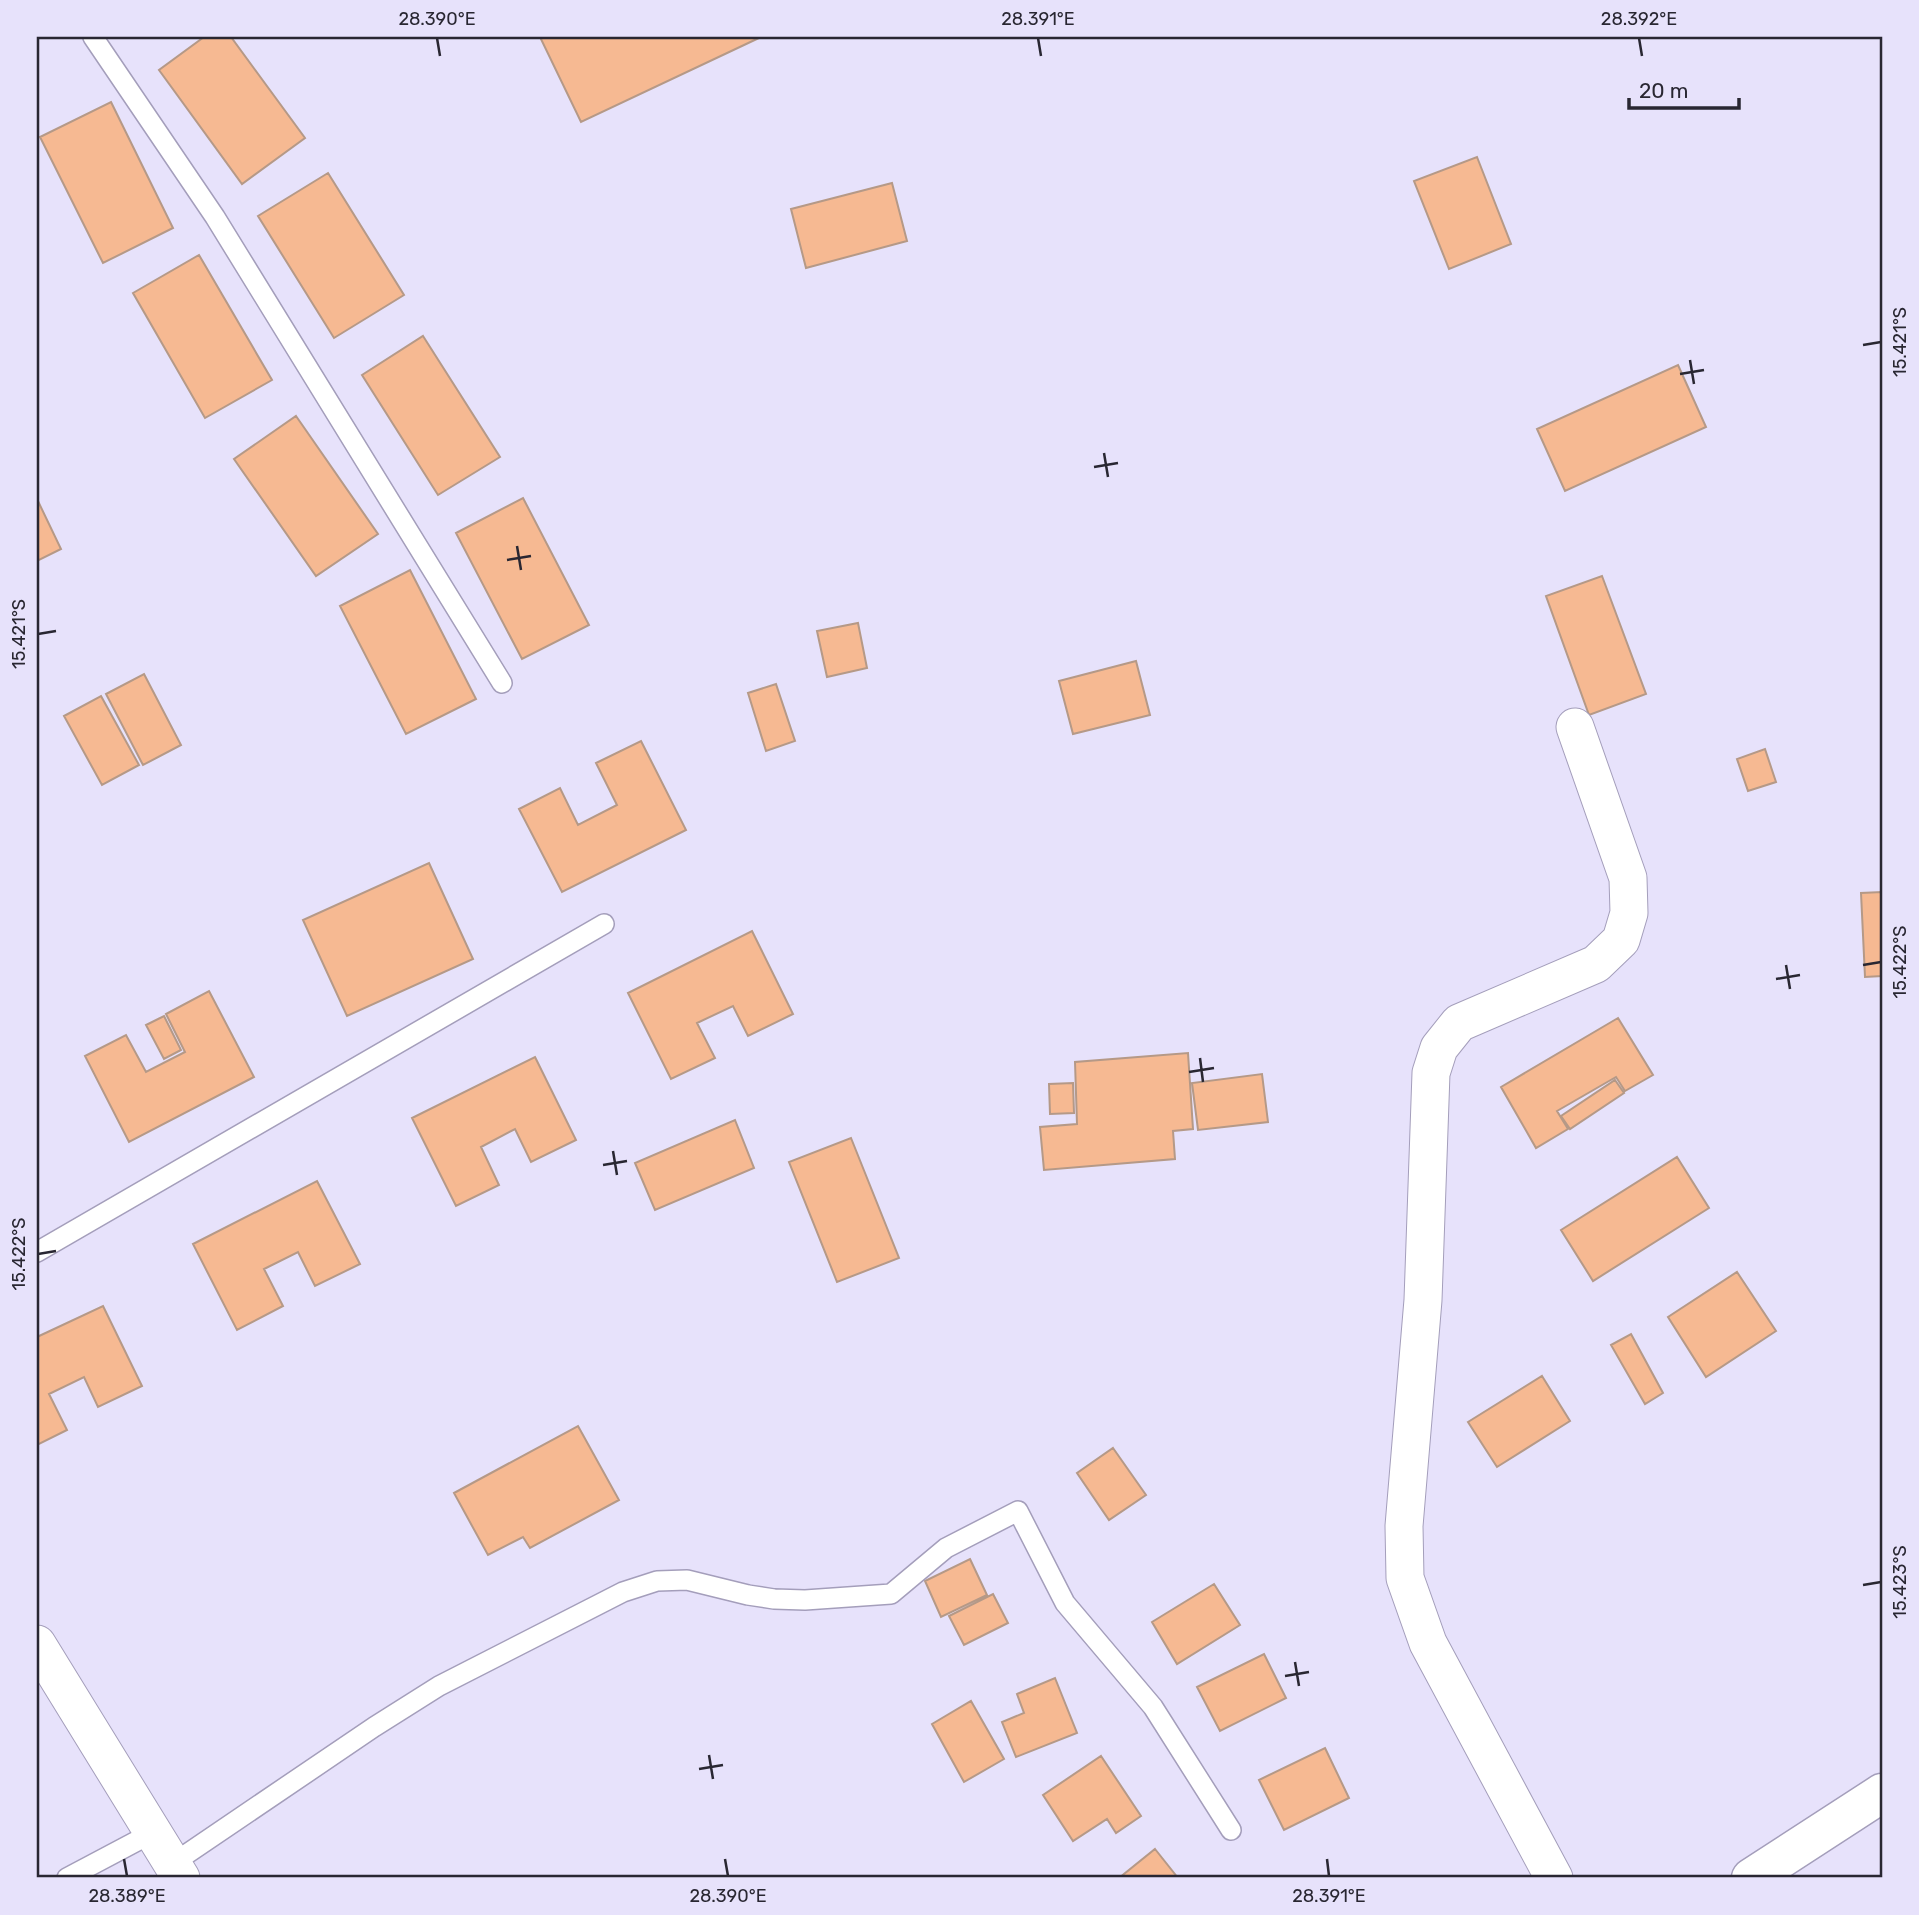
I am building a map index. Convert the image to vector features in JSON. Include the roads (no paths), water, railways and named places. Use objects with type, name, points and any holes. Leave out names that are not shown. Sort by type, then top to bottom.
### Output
[{"type":"main road","points":[[1751,1878],[1882,1794]]},
{"type":"street","points":[[1554,1878],[1428,1643],[1405,1578],[1404,1525],[1423,1300],[1431,1073],[1439,1048],[1459,1023],[1596,964],[1620,940],[1629,913],[1628,878],[1575,727]]},
{"type":"street","points":[[37,1644],[176,1871]]},
{"type":"lane","points":[[93,37],[215,218],[502,683]]},
{"type":"lane","points":[[37,1252],[604,924]]},
{"type":"lane","points":[[176,1871],[363,1735],[439,1686],[623,1592],[657,1581],[687,1580],[774,1599],[805,1601],[891,1594],[946,1548],[1018,1511],[1065,1603],[1153,1707],[1231,1830]]},
{"type":"lane","points":[[67,1878],[152,1833]]}]
